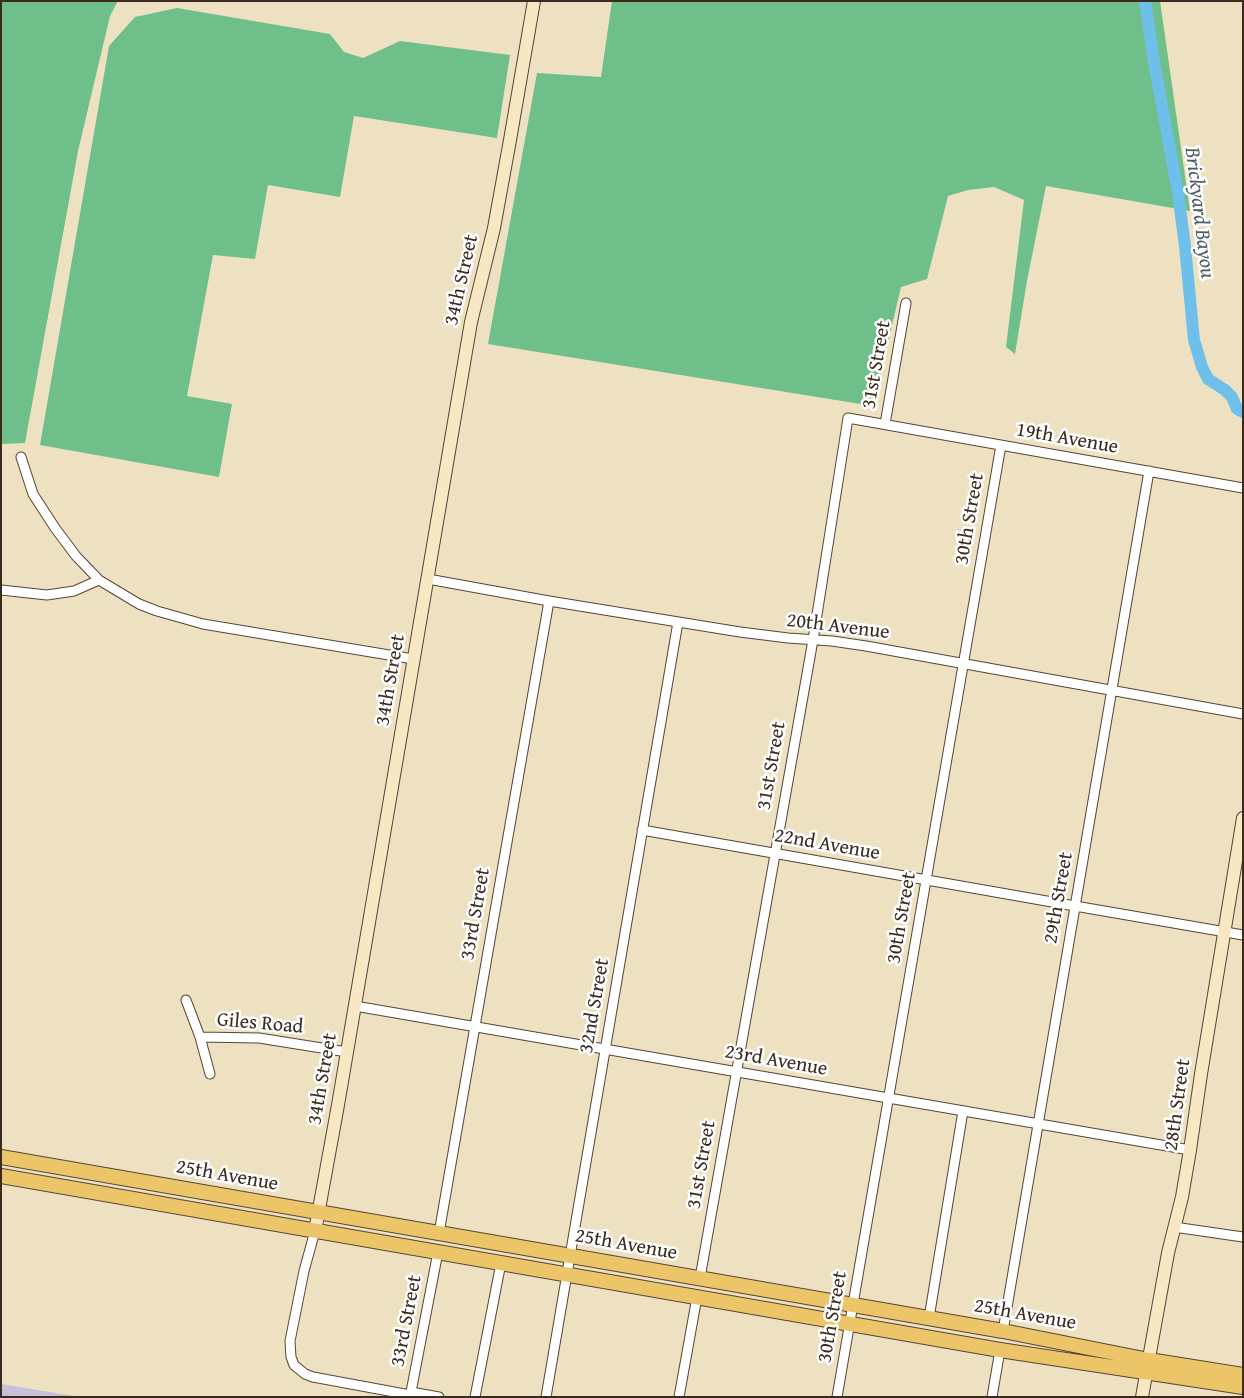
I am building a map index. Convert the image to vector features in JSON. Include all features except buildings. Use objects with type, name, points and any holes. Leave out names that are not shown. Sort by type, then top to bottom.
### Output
[{"type":"main road","name":"25th Avenue","points":[[3,1157],[1003,1331],[1243,1387]]},
{"type":"main road","name":"25th Avenue","points":[[1,1177],[1000,1350],[1243,1375]]},
{"type":"street","name":"34th Street","points":[[410,1395],[305,1374],[294,1365],[291,1357],[290,1341],[304,1271],[315,1231],[471,322],[497,210],[534,1]]},
{"type":"street","name":"31st Street","points":[[700,1278],[813,640],[848,418],[885,424],[906,302]]},
{"type":"street","name":"19th Avenue","points":[[885,424],[1243,488]]},
{"type":"street","name":"30th Street","points":[[837,1397],[1001,445]]},
{"type":"street","points":[[21,458],[33,494],[54,528],[76,556],[99,580],[139,604],[203,624],[413,659]]},
{"type":"street","name":"29th Street","points":[[1003,1331],[1149,472]]},
{"type":"street","name":"20th Avenue","points":[[428,579],[740,632],[866,646],[1243,714]]},
{"type":"street","points":[[1,590],[47,595],[74,591],[99,580]]},
{"type":"street","name":"33rd Street","points":[[438,1233],[549,601]]},
{"type":"street","name":"32nd Street","points":[[546,1397],[678,622]]},
{"type":"street","name":"28th Street","points":[[1142,1397],[1168,1253],[1182,1197],[1243,818]]},
{"type":"street","name":"22nd Avenue","points":[[642,830],[1243,935]]},
{"type":"street","points":[[186,1000],[200,1037],[210,1074]]},
{"type":"street","name":"23rd Avenue","points":[[355,1006],[1190,1150]]},
{"type":"street","name":"Giles Road","points":[[200,1037],[259,1038],[347,1052]]},
{"type":"street","points":[[929,1318],[963,1111]]},
{"type":"street","points":[[1,1177],[3,1157]]},
{"type":"street","points":[[1174,1227],[1243,1238]]},
{"type":"street","name":"33rd Street","points":[[410,1395],[438,1252]]},
{"type":"street","points":[[475,1397],[501,1263]]},
{"type":"street","points":[[680,1397],[697,1297]]},
{"type":"street","points":[[992,1397],[1000,1350]]},
{"type":"street","points":[[410,1395],[439,1397]]},
{"type":"shaded area","points":[[1,1384],[80,1397],[1,1397]]},
{"type":"green space","points":[[1,1],[118,1],[110,16],[78,151],[25,443],[1,444]]},
{"type":"green space","points":[[612,1],[1160,1],[1190,211],[1046,186],[1015,354],[1006,347],[1024,200],[994,187],[968,190],[948,196],[927,279],[901,287],[873,406],[488,344],[537,73],[601,77]]},
{"type":"green space","points":[[177,8],[330,34],[344,52],[363,58],[400,41],[510,55],[497,138],[354,116],[340,197],[268,185],[255,259],[213,255],[187,396],[232,404],[219,477],[40,445],[109,46],[135,17]]},
{"type":"waterway","name":"Brickyard Bayou","points":[[1145,1],[1178,193],[1194,340],[1202,367],[1208,379],[1225,390],[1232,397],[1237,409],[1243,412]]}]
